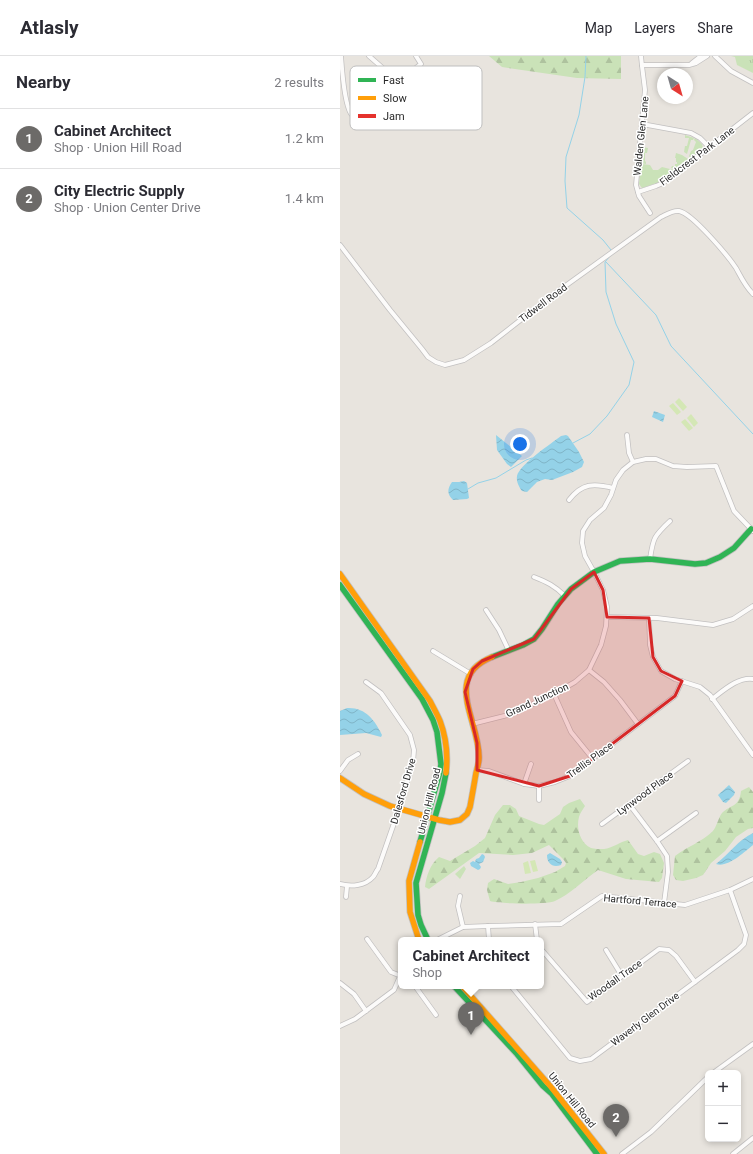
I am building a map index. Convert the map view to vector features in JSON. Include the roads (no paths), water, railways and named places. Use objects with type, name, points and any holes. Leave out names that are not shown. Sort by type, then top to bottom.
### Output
[{"type":"street","points":[[341,56],[344,88],[350,112]]},
{"type":"street","points":[[369,56],[380,66]]},
{"type":"street","points":[[416,56],[421,64],[418,66]]},
{"type":"street","name":"Walden Glen Lane","points":[[642,56],[645,87],[636,183],[640,197],[650,213]]},
{"type":"street","points":[[693,63],[701,56]]},
{"type":"street","points":[[642,65],[693,63],[707,56]]},
{"type":"street","points":[[715,56],[731,70],[753,83]]},
{"type":"street","name":"Fieldcrest Park Lane","points":[[638,192],[663,183],[753,113]]},
{"type":"street","points":[[642,124],[691,133],[700,138],[709,147]]},
{"type":"street","name":"Tidwell Road","points":[[340,245],[428,357],[444,365],[464,360],[491,343],[591,267],[661,217],[672,212],[682,212],[694,220],[736,268],[746,286],[753,294]]},
{"type":"street","points":[[340,778],[364,794],[399,809],[450,822],[460,820],[467,814],[470,807],[479,758],[465,692],[473,669],[482,661],[509,651],[534,639],[542,630],[564,596],[594,572],[620,561],[650,559],[695,564],[706,563],[720,557],[734,548],[752,530],[734,511],[716,466],[673,466],[656,459],[646,459],[633,462],[629,453],[627,435]]},
{"type":"street","name":"Grand Junction","points":[[472,724],[512,714],[575,682],[589,670],[601,645],[606,626],[607,607],[603,590],[585,556],[582,543],[584,532],[590,520],[604,508],[611,495],[616,480],[623,470],[633,462]]},
{"type":"street","points":[[569,500],[574,493],[586,486],[598,484],[613,488]]},
{"type":"street","points":[[650,559],[653,542],[658,532],[670,521]]},
{"type":"street","name":"Union Hill Road","points":[[340,574],[433,706],[440,721],[446,744],[447,764],[442,793],[416,883],[418,915],[427,937]]},
{"type":"street","points":[[534,577],[548,582],[564,596]]},
{"type":"street","name":"Union Hill Road","points":[[340,585],[422,699],[433,720],[439,742],[440,772],[409,881],[410,912],[418,937]]},
{"type":"street","points":[[607,617],[649,618],[713,624],[733,619],[753,606]]},
{"type":"street","points":[[486,610],[499,630],[509,651]]},
{"type":"street","points":[[649,618],[650,645],[653,657],[661,671],[675,680],[700,686],[712,699],[753,755]]},
{"type":"street","points":[[433,651],[471,674]]},
{"type":"street","points":[[589,670],[604,682],[638,724]]},
{"type":"street","points":[[712,699],[737,681],[753,678]]},
{"type":"street","name":"Trellis Place","points":[[477,770],[489,772],[524,784],[539,786],[570,776],[675,696],[682,681]]},
{"type":"street","name":"Dalesford Drive","points":[[340,884],[347,886],[366,883],[373,877],[378,869],[399,809],[413,762],[414,750],[410,734],[381,693],[366,682]]},
{"type":"street","points":[[554,694],[571,732],[593,759]]},
{"type":"street","points":[[340,771],[348,760],[358,754]]},
{"type":"street","name":"Lynwood Place","points":[[602,824],[688,761]]},
{"type":"street","points":[[524,784],[531,764]]},
{"type":"street","points":[[539,786],[539,800]]},
{"type":"street","points":[[629,804],[667,856],[668,872],[664,903]]},
{"type":"street","points":[[657,841],[696,812]]},
{"type":"street","name":"Hartford Terrace","points":[[443,937],[463,927],[561,924],[602,896],[685,905],[730,890],[753,879]]},
{"type":"street","points":[[346,897],[347,886]]},
{"type":"street","name":"Waverly Glen Drive","points":[[513,989],[570,1058],[580,1062],[591,1059],[744,944],[746,935],[730,890]]},
{"type":"street","points":[[460,896],[458,906],[463,927]]},
{"type":"street","points":[[535,924],[537,937]]},
{"type":"street","points":[[488,926],[489,937]]},
{"type":"street","points":[[367,939],[391,972],[398,975]]},
{"type":"street","name":"Woodall Trace","points":[[544,952],[587,1002],[659,949],[668,950],[676,956],[695,982]]},
{"type":"street","points":[[606,950],[622,976]]},
{"type":"street","points":[[340,1026],[355,1019],[394,990],[398,982]]},
{"type":"street","points":[[340,983],[354,994],[366,1011]]},
{"type":"street","points":[[417,989],[436,1015]]},
{"type":"street","name":"Union Hill Road","points":[[457,989],[517,1054],[543,1086],[552,1094],[597,1154]]},
{"type":"street","name":"Union Hill Road","points":[[465,989],[551,1087],[604,1154]]},
{"type":"street","points":[[717,1070],[753,1044]]},
{"type":"street","points":[[622,1154],[651,1132],[705,1080]]},
{"type":"street","points":[[733,1154],[753,1138]]},
{"type":"water","points":[[654,411],[665,415],[663,422],[652,417]]},
{"type":"water","points":[[496,435],[522,456],[511,467],[497,450]]},
{"type":"water","points":[[566,435],[579,452],[584,462],[582,467],[552,480],[545,479],[537,482],[527,492],[522,491],[517,480],[519,471],[529,460],[561,436]]},
{"type":"water","points":[[464,481],[467,483],[469,498],[453,500],[449,494],[450,485],[452,482]]},
{"type":"water","points":[[347,708],[359,710],[369,716],[379,729],[382,735],[381,737],[366,733],[340,735],[340,711]]},
{"type":"water","points":[[729,785],[735,792],[726,803],[723,802],[718,795]]},
{"type":"water","points":[[753,833],[753,845],[731,862],[721,865],[716,864],[738,843]]},
{"type":"water","points":[[550,853],[560,859],[562,862],[561,865],[553,866],[549,863],[547,855]]},
{"type":"water","points":[[482,854],[485,857],[483,862],[479,864],[481,867],[478,870],[471,866],[470,863],[473,861],[475,862],[476,859]]},
{"type":"waterway","points":[[586,56],[585,77],[579,115],[566,157],[565,181],[567,208],[603,240],[611,250]]},
{"type":"waterway","points":[[573,443],[590,434],[607,416],[629,385],[634,362],[616,324],[606,292],[605,262],[610,256]]},
{"type":"waterway","points":[[606,262],[656,315],[671,346],[753,434]]},
{"type":"waterway","points":[[468,489],[478,483],[496,478],[532,458]]},
{"type":"place","name":"Cabinet Architect","points":[[471,1035]]},
{"type":"place","name":"City Electric Supply","points":[[616,1137]]}]
